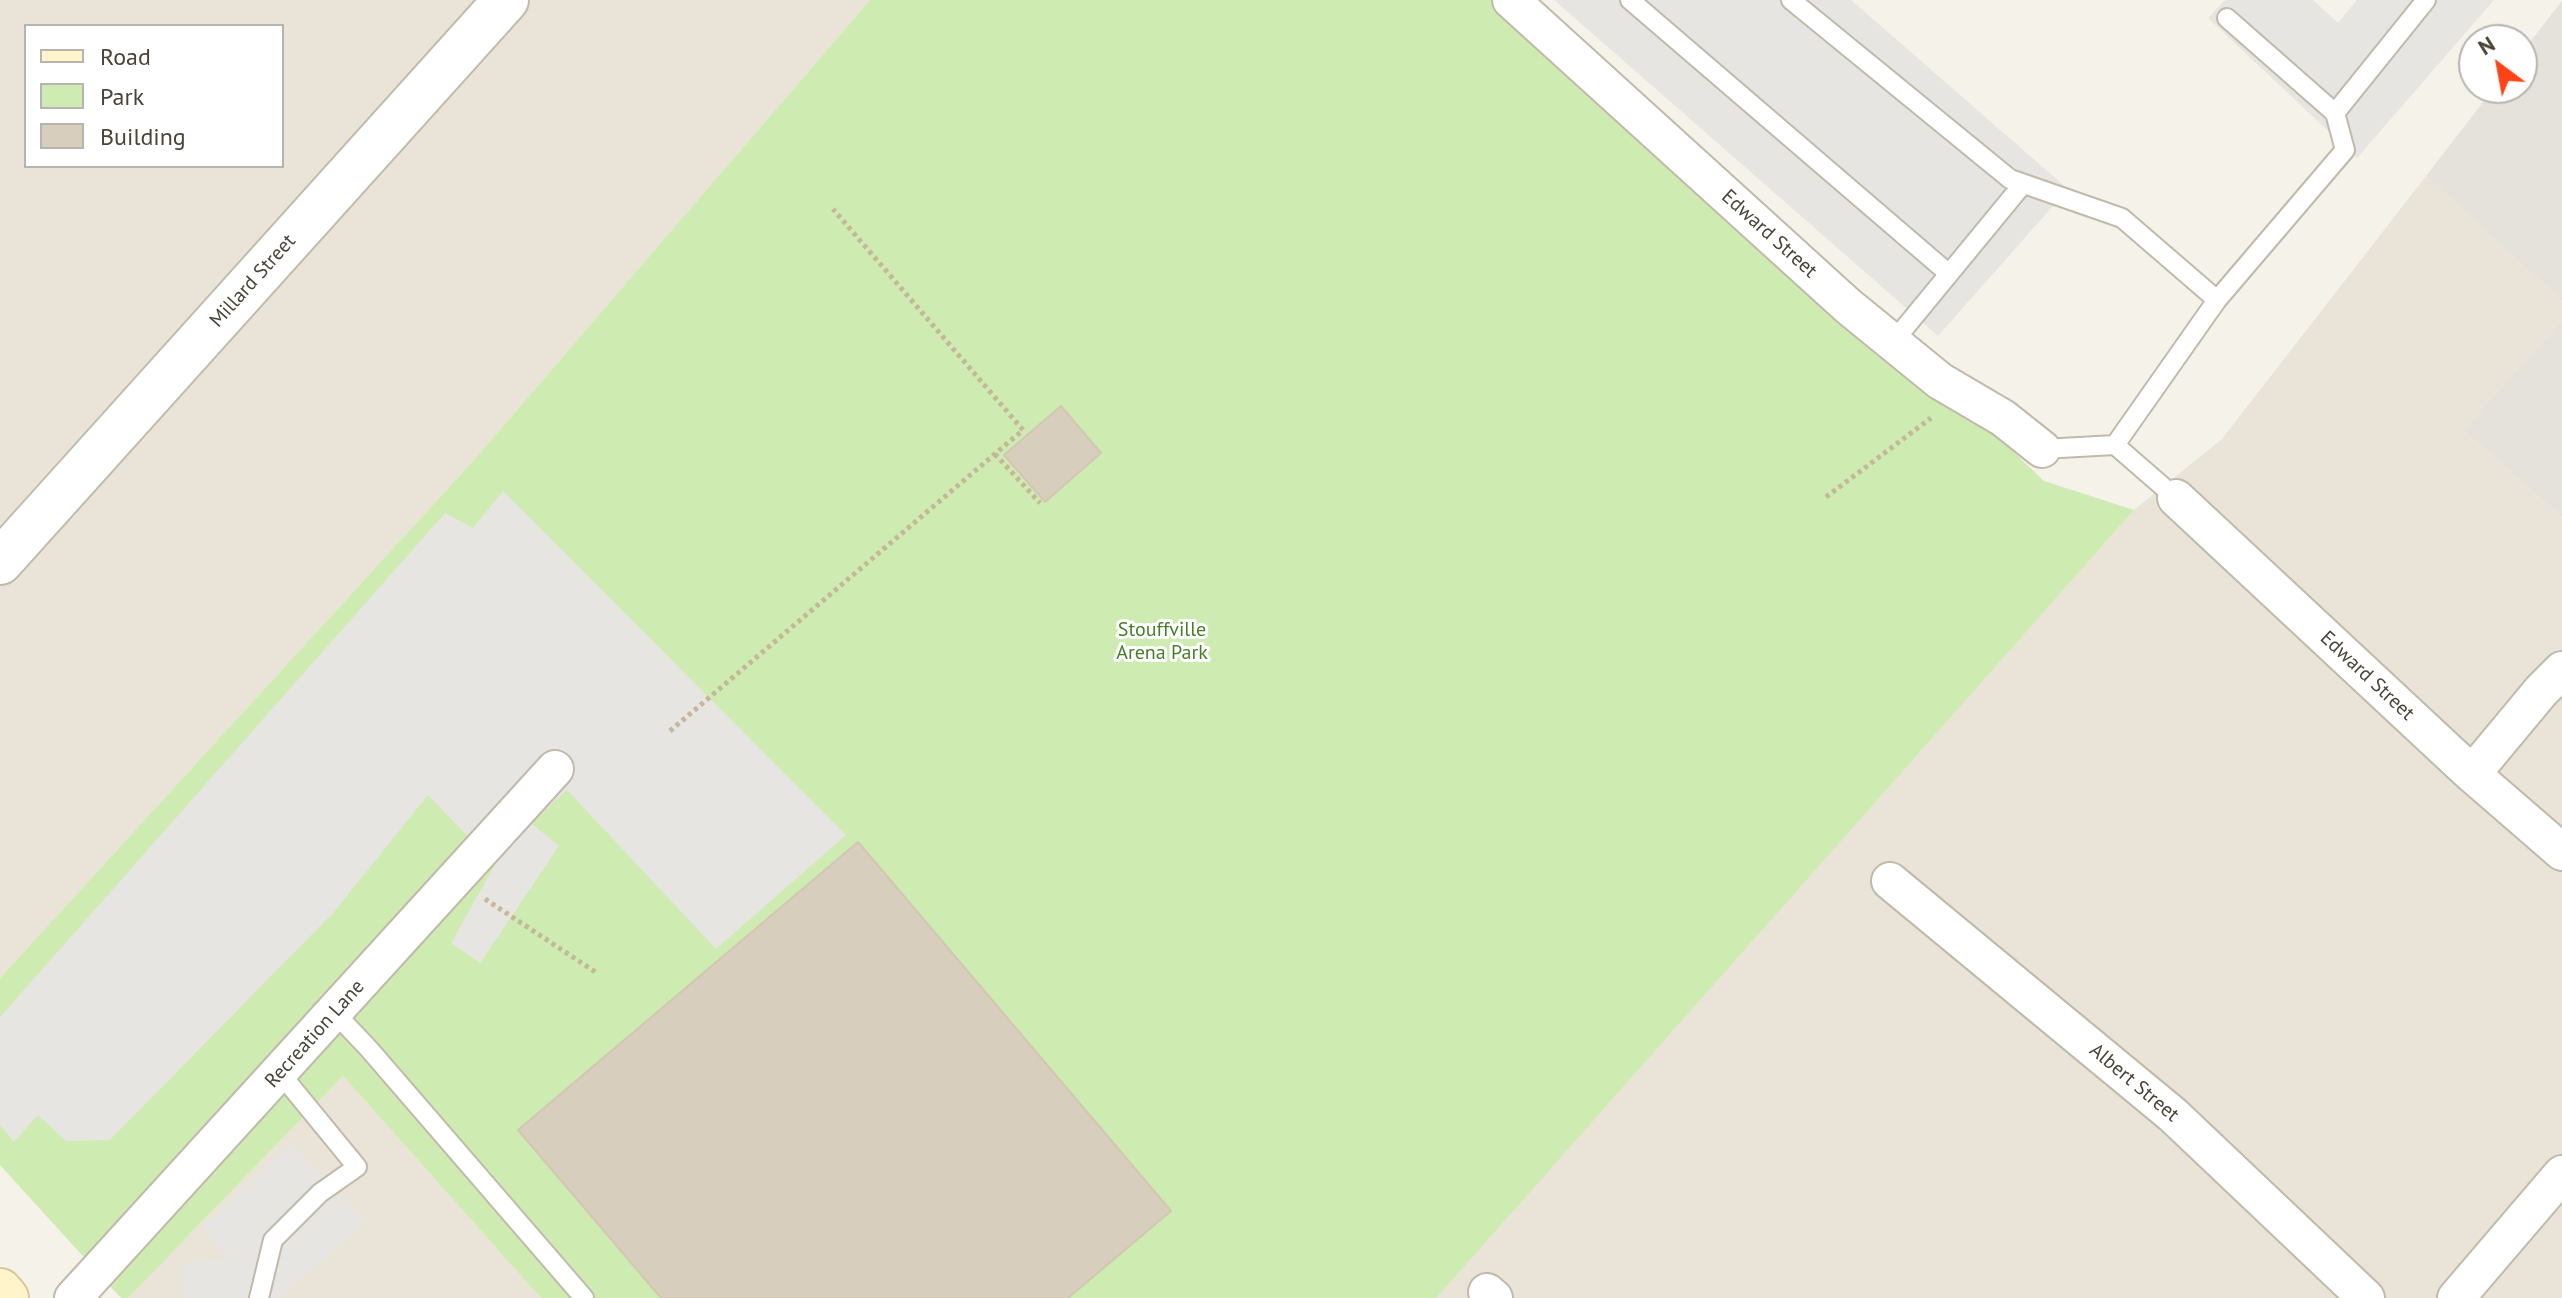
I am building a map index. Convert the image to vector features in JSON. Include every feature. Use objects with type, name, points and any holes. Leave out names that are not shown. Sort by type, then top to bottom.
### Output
[{"type":"main road","points":[[0,1291],[6,1298]]},
{"type":"street","name":"Millard Street","points":[[0,562],[506,0]]},
{"type":"street","name":"Edward Street","points":[[1511,0],[1848,306],[1940,381],[2003,418],[2042,449]]},
{"type":"street","name":"Edward Street","points":[[2176,498],[2472,774],[2562,852]]},
{"type":"street","points":[[2472,774],[2562,670]]},
{"type":"street","name":"Recreation Lane","points":[[73,1298],[555,769]]},
{"type":"street","name":"Albert Street","points":[[1890,881],[2173,1115],[2366,1298]]},
{"type":"street","points":[[2456,1298],[2562,1174]]},
{"type":"lane","points":[[1630,0],[1948,273]]},
{"type":"lane","points":[[1791,0],[2010,179],[2122,218],[2217,300]]},
{"type":"lane","points":[[2335,113],[2426,0]]},
{"type":"lane","points":[[2115,445],[2217,300],[2345,150],[2335,113],[2227,18]]},
{"type":"lane","points":[[1893,342],[2023,184]]},
{"type":"lane","points":[[2042,449],[2115,445],[2176,498]]},
{"type":"lane","points":[[335,1013],[584,1298]]},
{"type":"lane","points":[[259,1298],[273,1240],[320,1193],[357,1167],[280,1073]]},
{"type":"path","points":[[670,731],[1023,430],[833,209]]},
{"type":"path","points":[[1826,497],[1964,394]]},
{"type":"path","points":[[995,454],[1040,503]]},
{"type":"path","points":[[455,879],[597,973]]},
{"type":"shaded area","points":[[0,0],[870,0],[473,461],[0,978]]},
{"type":"shaded area","points":[[1554,0],[1851,0],[2068,189],[1938,336]]},
{"type":"shaded area","points":[[2225,0],[2313,0],[2338,23],[2357,0],[2494,0],[2473,24],[2458,24],[2458,42],[2357,158],[2208,18]]},
{"type":"shaded area","points":[[2562,1],[2562,301],[2426,176],[2482,104],[2538,104],[2538,32]]},
{"type":"shaded area","points":[[2426,176],[2562,301],[2562,320],[2463,430],[2562,517],[2562,1298],[1432,1298],[2134,510],[2222,439]]},
{"type":"shaded area","points":[[2562,320],[2562,517],[2463,430]]},
{"type":"shaded area","points":[[503,491],[846,835],[716,949],[567,790],[531,823],[559,846],[480,963],[451,943],[495,865],[428,795],[334,912],[110,1140],[66,1141],[38,1115],[14,1142],[0,1125],[0,1017],[445,513],[473,528]]},
{"type":"shaded area","points":[[343,1076],[541,1298],[128,1298]]},
{"type":"shaded area","points":[[292,1144],[365,1222],[280,1298],[184,1298],[183,1263],[229,1260],[201,1227]]},
{"type":"green space","name":"Stouffville Arena Park","points":[[870,0],[1539,0],[2044,481],[2134,510],[1436,1298],[541,1298],[343,1076],[128,1298],[121,1298],[0,1165],[0,978],[473,461]]},
{"type":"building","points":[[1061,406],[1101,453],[1045,502],[1004,455]]},
{"type":"building","points":[[858,842],[1171,1211],[1068,1298],[661,1298],[518,1130]]}]
